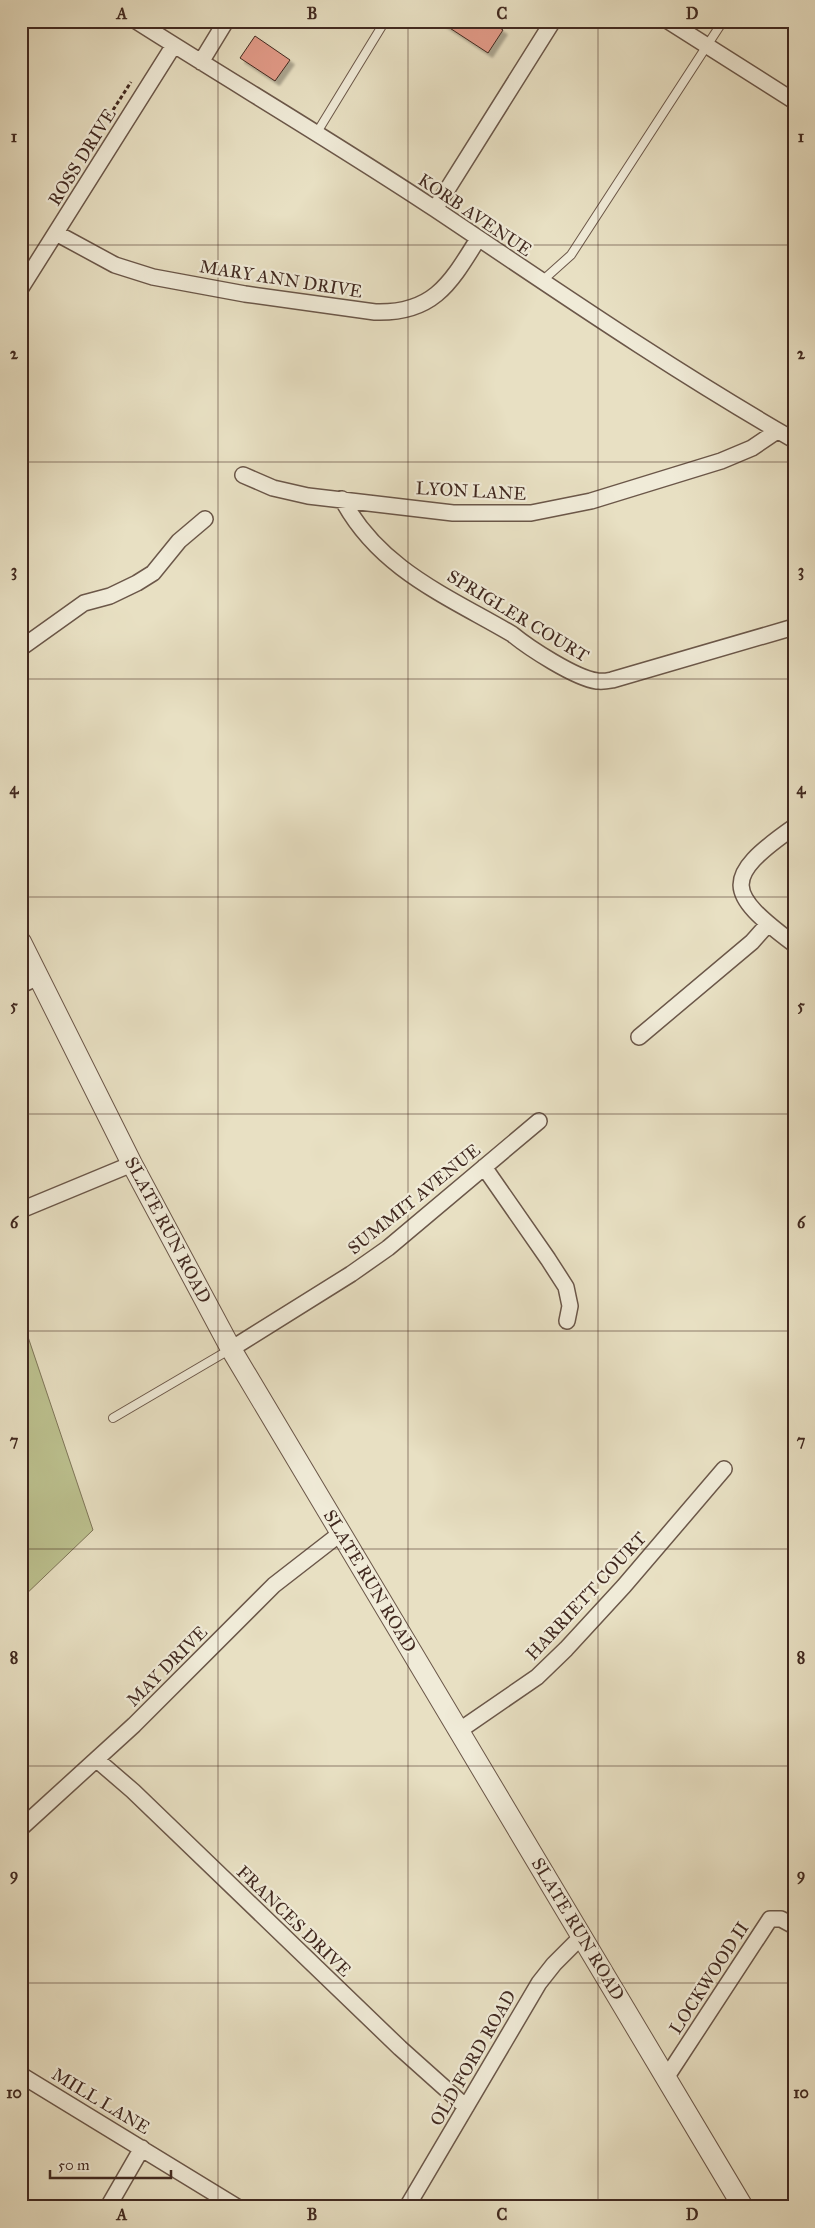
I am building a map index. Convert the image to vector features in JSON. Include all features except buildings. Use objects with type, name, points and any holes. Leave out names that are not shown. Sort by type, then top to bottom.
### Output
[{"type":"street","name":"KORB AVENUE","points":[[136,21],[435,209],[478,240],[730,404],[794,440]]},
{"type":"street","points":[[200,62],[226,21]]},
{"type":"street","points":[[435,209],[553,21]]},
{"type":"street","points":[[668,21],[794,101]]},
{"type":"street","name":"ROSS DRIVE","points":[[21,288],[174,45]]},
{"type":"street","name":"MARY ANN DRIVE","points":[[56,234],[115,265],[153,277],[245,294],[375,312],[393,312],[416,307],[436,295],[452,278],[478,240]]},
{"type":"street","name":"LYON LANE","points":[[243,474],[265,485],[294,494],[453,512],[532,513],[551,511],[591,501],[721,461],[752,448],[777,431]]},
{"type":"street","name":"SPRIGLER COURT","points":[[342,499],[352,519],[368,538],[402,570],[512,634],[527,646],[584,678],[597,681],[628,676],[794,627]]},
{"type":"street","points":[[21,648],[84,603],[110,596],[153,573],[179,541],[205,518]]},
{"type":"street","points":[[794,827],[750,862],[743,873],[740,884],[742,896],[750,907],[794,944]]},
{"type":"street","points":[[639,1037],[752,942],[768,924]]},
{"type":"street","name":"SLATE RUN ROAD","points":[[21,942],[30,981],[132,1164],[231,1348],[743,2207]]},
{"type":"street","name":"SUMMIT AVENUE","points":[[231,1348],[343,1279],[388,1248],[539,1121]]},
{"type":"street","points":[[21,1210],[132,1164]]},
{"type":"street","points":[[484,1168],[566,1287],[570,1306],[567,1321]]},
{"type":"street","name":"HARRIETT COURT","points":[[460,1730],[537,1677],[566,1649],[624,1586],[724,1469]]},
{"type":"street","name":"MAY DRIVE","points":[[21,1828],[97,1760],[274,1585],[341,1533]]},
{"type":"street","name":"FRANCES DRIVE","points":[[97,1760],[133,1791],[400,2048],[466,2107]]},
{"type":"street","name":"LOCKWOOD II","points":[[666,2078],[770,1920],[780,1919],[794,1926]]},
{"type":"street","name":"OLD FORD ROAD","points":[[407,2207],[539,1983],[554,1964],[582,1936]]},
{"type":"street","name":"MILL LANE","points":[[21,2075],[237,2207]]},
{"type":"street","points":[[108,2207],[142,2148]]},
{"type":"lane","points":[[316,134],[385,21]]},
{"type":"lane","points":[[542,282],[571,255],[723,21]]},
{"type":"lane","points":[[113,1418],[231,1348]]},
{"type":"green space","points":[[23,1322],[93,1530],[21,1599],[21,1324]]}]
